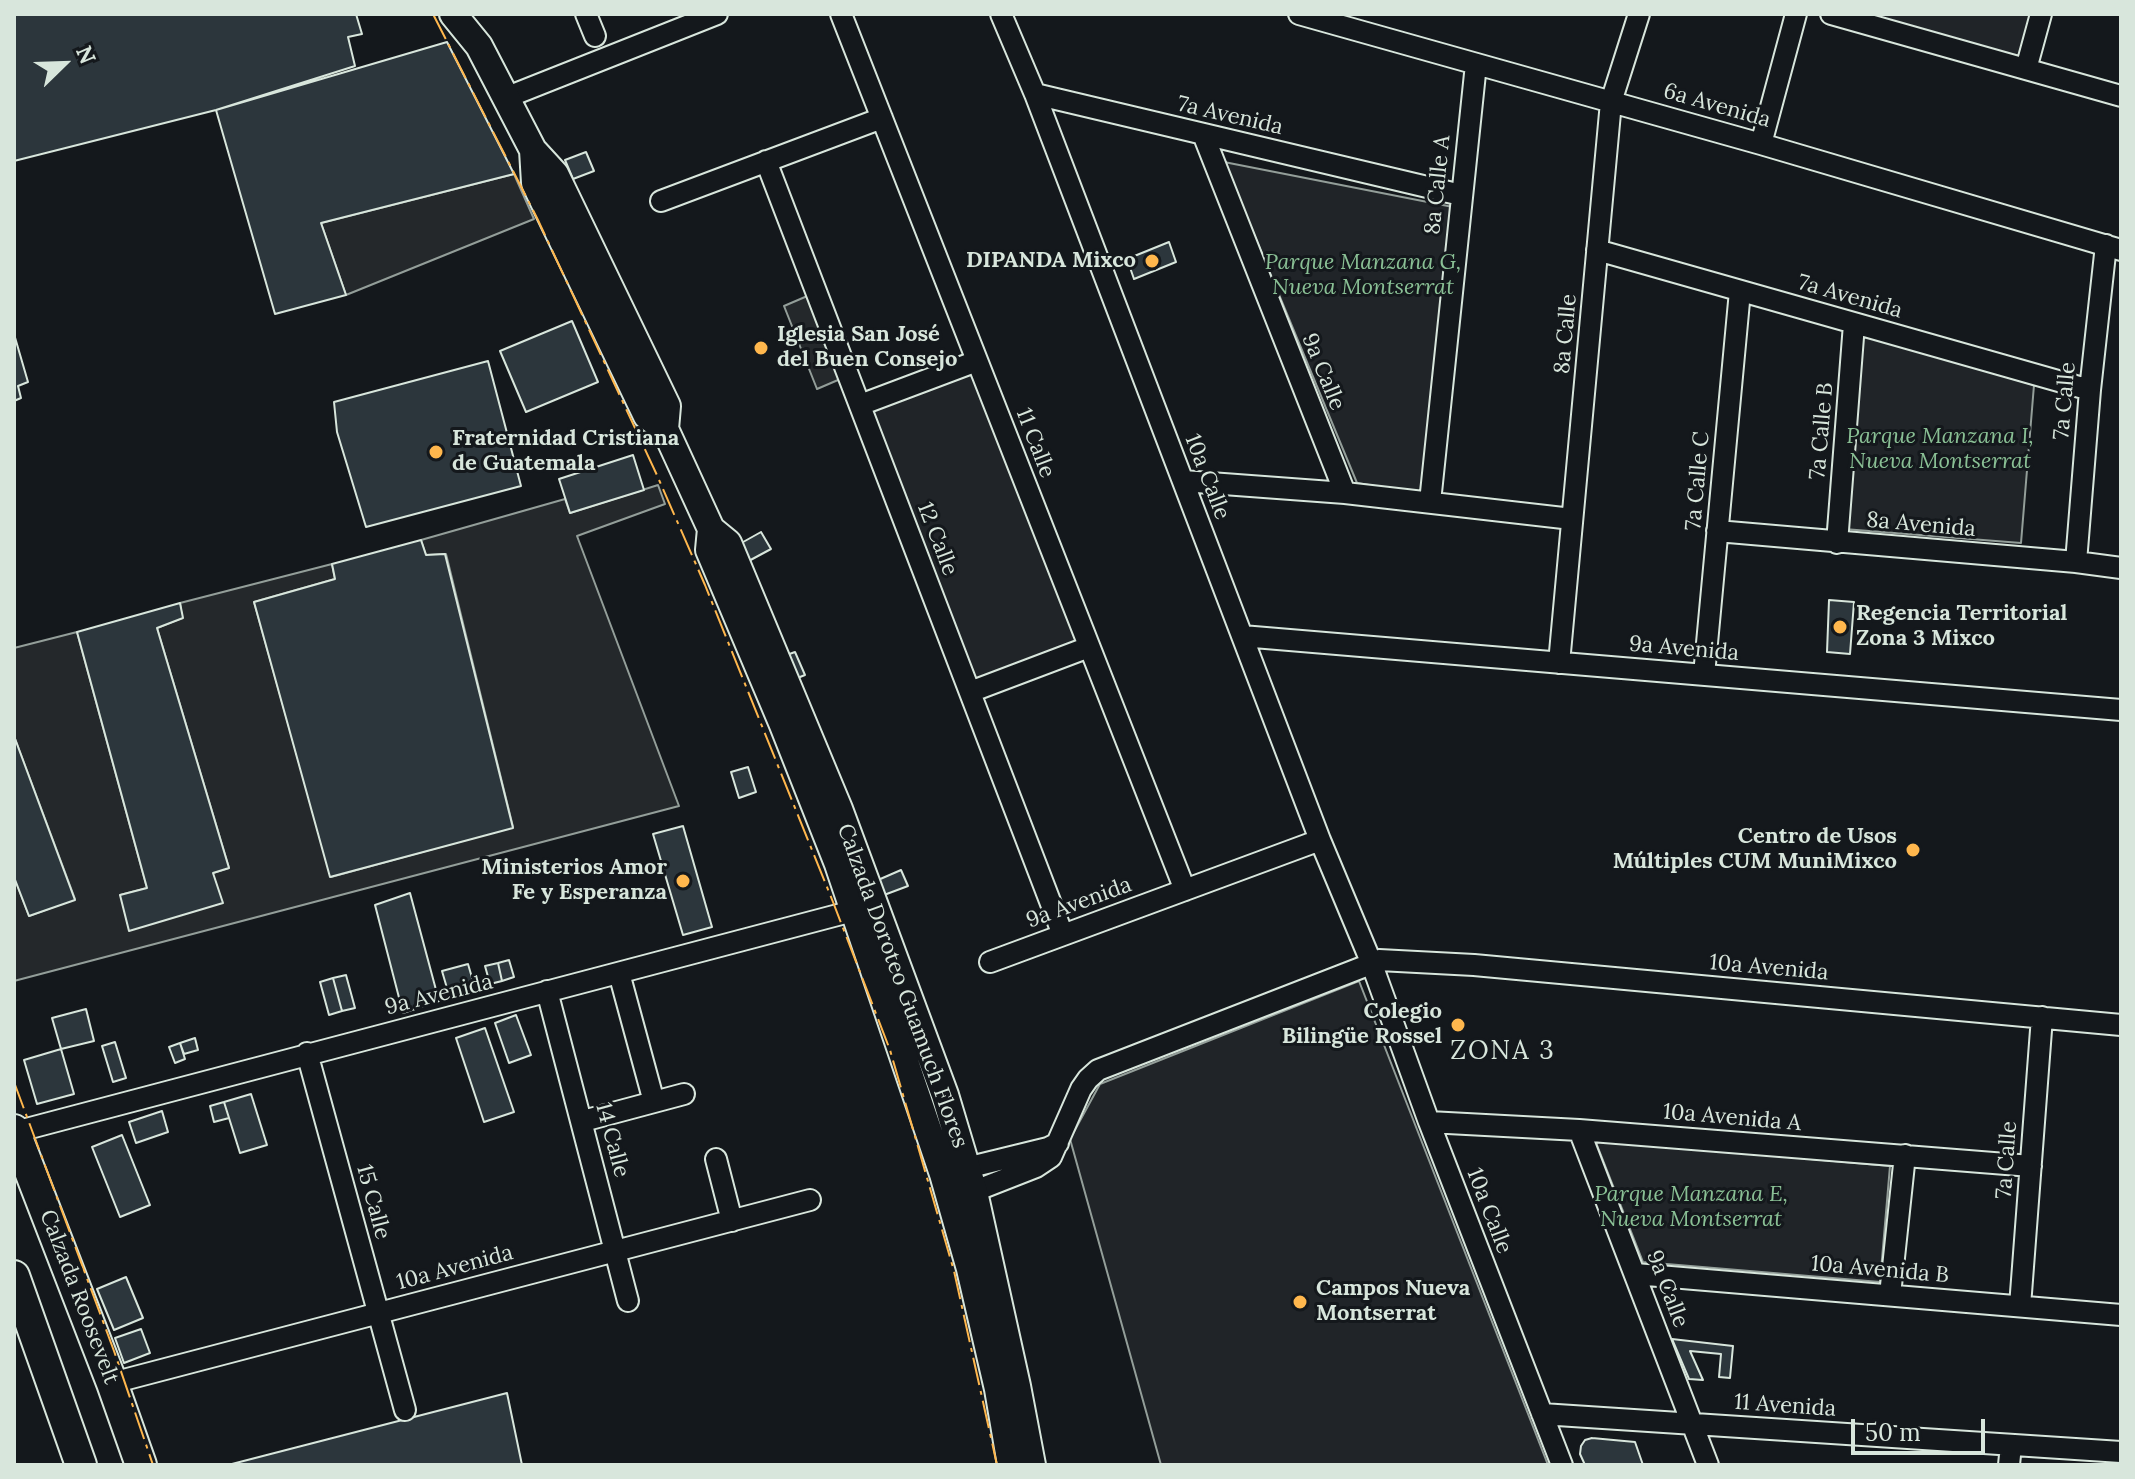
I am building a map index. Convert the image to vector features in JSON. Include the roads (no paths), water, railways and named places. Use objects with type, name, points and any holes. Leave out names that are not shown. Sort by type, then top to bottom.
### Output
[{"type":"highway","name":"Calzada Roosevelt","points":[[14,1131],[141,1465]]},
{"type":"highway","points":[[14,1276],[81,1465]]},
{"type":"main road","name":"Calzada Doroteo Guamuch Flores","points":[[453,14],[479,46]]},
{"type":"main road","name":"Calzada Doroteo Guamuch Flores","points":[[470,14],[479,46],[533,150],[535,183],[647,416],[665,429],[711,529],[728,543],[834,796],[864,909],[945,1095],[1011,1465]]},
{"type":"main road","name":"Calzada Doroteo Guamuch Flores","points":[[959,1184],[1014,1371],[1032,1465]]},
{"type":"street","points":[[586,14],[595,36]]},
{"type":"street","points":[[505,98],[717,14]]},
{"type":"street","name":"11 Calle","points":[[841,14],[1185,890]]},
{"type":"street","name":"10a Calle","points":[[1001,14],[1035,94],[1320,840],[1373,965],[1429,1122],[1562,1465]]},
{"type":"street","name":"6a Avenida","points":[[1299,14],[2114,247]]},
{"type":"street","name":"8a Calle","points":[[1559,663],[1611,102],[1639,14]]},
{"type":"street","points":[[1761,144],[1796,14]]},
{"type":"street","points":[[1831,14],[2121,96]]},
{"type":"street","points":[[2026,69],[2041,14]]},
{"type":"street","name":"8a Calle A","points":[[1430,502],[1476,64]]},
{"type":"street","name":"7a Avenida","points":[[1035,94],[1461,195]]},
{"type":"street","points":[[661,201],[882,118]]},
{"type":"street","name":"9a Calle","points":[[1203,134],[1345,493]]},
{"type":"street","name":"12 Calle","points":[[766,161],[1063,935]]},
{"type":"street","name":"7a Calle","points":[[2076,562],[2090,390],[2114,247]]},
{"type":"street","name":"7a Avenida","points":[[1597,250],[2090,390]]},
{"type":"street","name":"7a Calle C","points":[[1704,675],[1740,291]]},
{"type":"street","name":"7a Calle B","points":[[1837,543],[1854,324]]},
{"type":"street","points":[[860,405],[977,361]]},
{"type":"street","points":[[1183,481],[1345,493],[1572,519]]},
{"type":"street","name":"8a Avenida","points":[[1717,531],[2121,568]]},
{"type":"street","name":"9a Avenida","points":[[1242,636],[2121,710]]},
{"type":"street","points":[[970,692],[1089,647]]},
{"type":"street","name":"9a Avenida","points":[[990,962],[1320,840]]},
{"type":"street","name":"9a Avenida","points":[[14,1131],[864,909]]},
{"type":"street","name":"10a Avenida","points":[[959,1184],[1036,1167],[1051,1157],[1081,1089],[1098,1070],[1373,965],[1413,962],[1474,965],[2121,1025]]},
{"type":"street","points":[[619,973],[654,1102]]},
{"type":"street","name":"14 Calle","points":[[547,991],[628,1301]]},
{"type":"street","name":"7a Calle","points":[[2020,1306],[2042,1017]]},
{"type":"street","name":"15 Calle","points":[[307,1053],[405,1410]]},
{"type":"street","points":[[583,1121],[684,1094]]},
{"type":"street","name":"10a Avenida A","points":[[1429,1122],[1579,1130],[2031,1166]]},
{"type":"street","name":"9a Calle","points":[[1579,1130],[1708,1465]]},
{"type":"street","points":[[1890,1295],[1905,1155]]},
{"type":"street","points":[[716,1159],[732,1221]]},
{"type":"street","name":"10a Avenida","points":[[112,1383],[810,1200]]},
{"type":"street","name":"10a Avenida B","points":[[1635,1274],[2121,1315]]},
{"type":"street","name":"11 Avenida","points":[[1542,1414],[1693,1424],[2010,1455],[2121,1452]]},
{"type":"place","name":"DIPANDA Mixco","points":[[1152,261]]},
{"type":"place","name":"Iglesia San José del Buen Consejo","points":[[761,348]]},
{"type":"place","name":"Fraternidad Cristiana de Guatemala","points":[[436,452]]},
{"type":"place","name":"Regencia Territorial Zona 3 Mixco","points":[[1840,627]]},
{"type":"place","name":"Centro de Usos Múltiples CUM MuniMixco","points":[[1913,850]]},
{"type":"place","name":"Ministerios Amor Fe y Esperanza","points":[[683,881]]},
{"type":"place","name":"Colegio Bilingüe Rossel","points":[[1458,1025]]},
{"type":"place","name":"Campos Nueva Montserrat","points":[[1300,1302]]},
{"type":"district","name":"ZONA 3","points":[[1503,1052]]},
{"type":"park label","name":"Parque Manzana G, Nueva Montserrat","points":[[1363,276]]},
{"type":"park label","name":"Parque Manzana I, Nueva Montserrat","points":[[1940,450]]},
{"type":"park label","name":"Parque Manzana E, Nueva Montserrat","points":[[1691,1208]]}]
